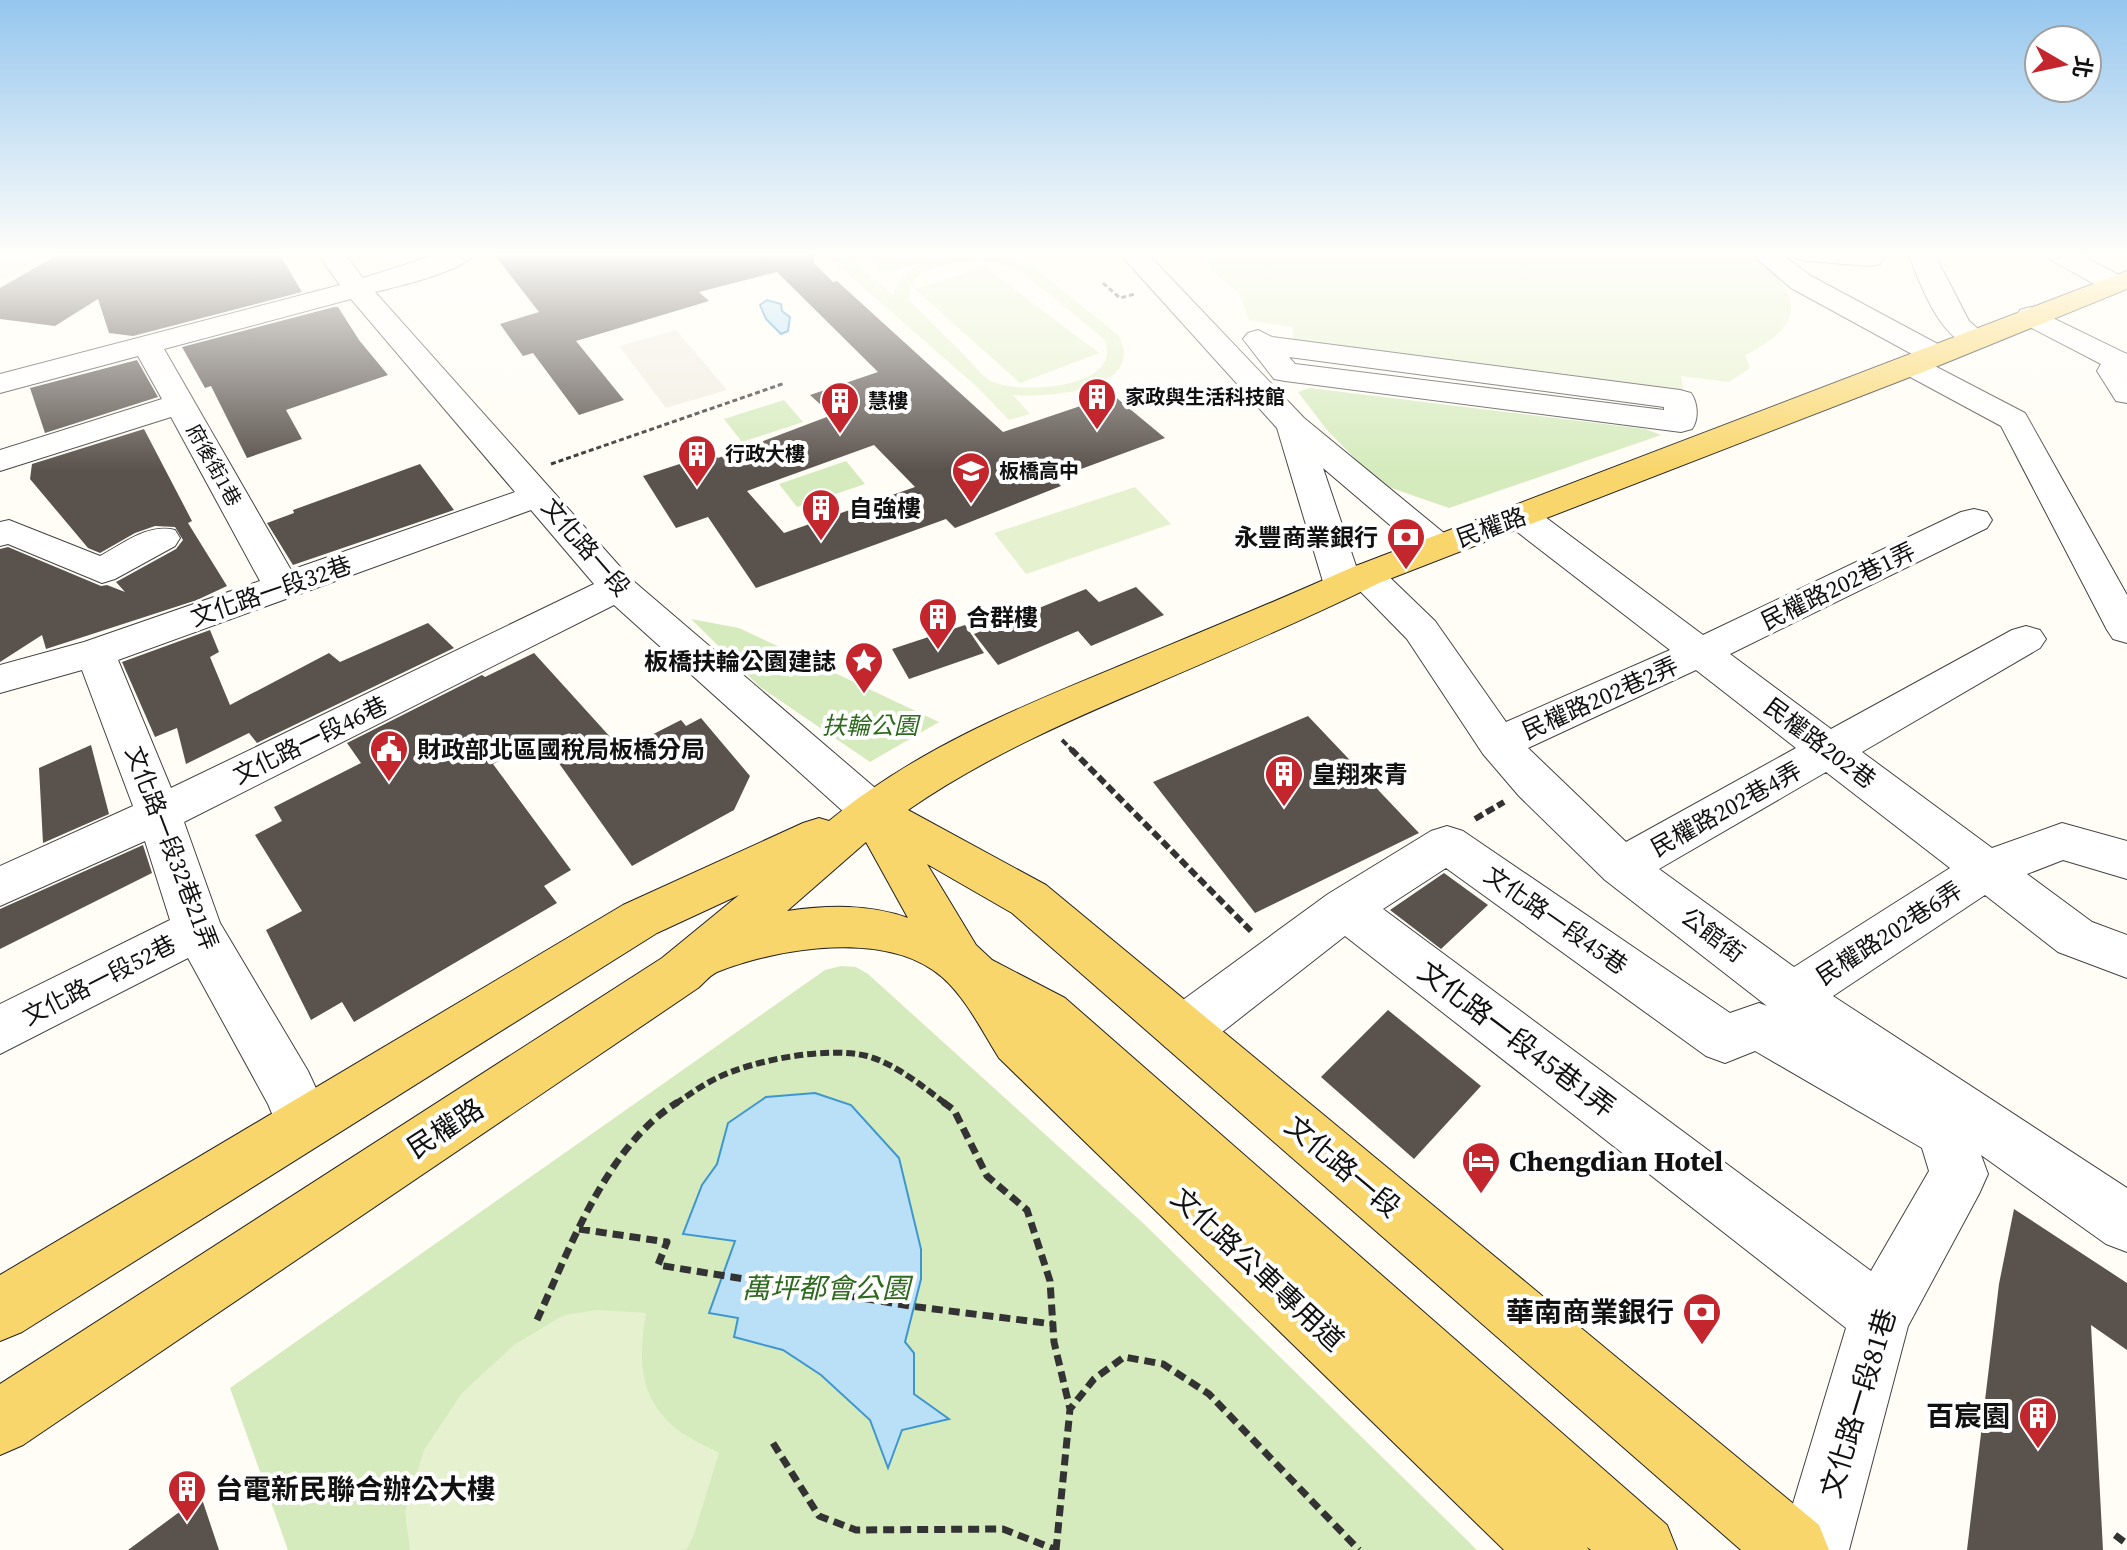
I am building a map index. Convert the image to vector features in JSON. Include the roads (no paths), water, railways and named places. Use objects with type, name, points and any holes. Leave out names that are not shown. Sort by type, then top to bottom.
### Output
[{"type":"main road","name":"民權路","points":[[0,1422],[680,973],[872,811],[945,762],[1039,716],[1437,546],[2009,325]]},
{"type":"main road","name":"民權路","points":[[0,1310],[640,919],[872,811]]},
{"type":"main road","name":"文化路一段","points":[[872,811],[966,968]]},
{"type":"main road","name":"文化路一段","points":[[872,811],[1029,899],[1794,1550]]},
{"type":"main road","points":[[680,973],[714,954],[786,930],[823,926],[885,931],[935,947],[1047,1014],[1642,1550]]},
{"type":"main road","name":"文化路公車專用道","points":[[966,968],[1018,1041],[1554,1550]]},
{"type":"street","points":[[0,384],[215,325]]},
{"type":"street","name":"文化路一段","points":[[393,325],[544,480],[564,529],[618,588],[872,811]]},
{"type":"street","points":[[1199,325],[1293,425],[1437,546]]},
{"type":"street","points":[[1869,325],[2014,420],[2127,630]]},
{"type":"street","points":[[1957,325],[1976,340]]},
{"type":"street","points":[[2045,325],[2127,375]]},
{"type":"street","name":"府後街1巷","points":[[146,343],[282,587]]},
{"type":"street","points":[[1225,353],[1265,347],[1285,372],[1681,422],[1681,410]]},
{"type":"street","points":[[0,461],[179,404]]},
{"type":"street","points":[[1293,425],[1355,580]]},
{"type":"street","name":"文化路一段32巷","points":[[0,679],[95,653],[282,587],[544,480]]},
{"type":"street","name":"民權路202巷","points":[[1520,516],[2075,937],[2127,957]]},
{"type":"street","name":"民權路202巷1弄","points":[[1701,652],[1974,520]]},
{"type":"street","points":[[0,535],[9,531],[102,571],[162,538]]},
{"type":"street","name":"公館街","points":[[1355,580],[1421,630],[1498,743],[1535,784],[1622,867],[1793,995],[2127,1223]]},
{"type":"street","name":"文化路一段46巷","points":[[0,887],[159,814],[618,588]]},
{"type":"street","name":"民權路202巷4弄","points":[[1622,867],[2026,639]]},
{"type":"street","name":"民權路202巷2弄","points":[[1498,743],[1701,652]]},
{"type":"street","name":"文化路一段32巷21弄","points":[[95,653],[159,814],[198,929],[289,1089],[304,1123]]},
{"type":"street","name":"民權路202巷6弄","points":[[1793,995],[1986,870],[2062,841],[2127,860]]},
{"type":"street","name":"文化路一段45巷","points":[[1184,1030],[1345,908],[1447,844],[1725,1039],[1759,1026],[1945,1131]]},
{"type":"street","name":"文化路一段45巷1弄","points":[[1345,908],[1880,1316]]},
{"type":"street","name":"文化路一段52巷","points":[[0,1030],[198,929]]},
{"type":"street","name":"文化路一段81巷","points":[[1814,1550],[1880,1316],[1959,1174],[1945,1131]]},
{"type":"water","points":[[772,325],[789,325],[788,331],[781,334]]},
{"type":"water","points":[[815,1093],[851,1105],[899,1158],[921,1249],[921,1279],[905,1342],[914,1353],[914,1394],[949,1419],[902,1430],[888,1468],[870,1420],[821,1375],[783,1350],[734,1337],[738,1318],[709,1313],[735,1241],[683,1234],[702,1185],[717,1164],[728,1123],[766,1097]]},
{"type":"place","name":"家政與生活科技館","points":[[1097,431]]},
{"type":"place","name":"慧樓","points":[[840,435]]},
{"type":"place","name":"行政大樓","points":[[697,488]]},
{"type":"place","name":"板橋高中","points":[[971,505]]},
{"type":"place","name":"自強樓","points":[[821,542]]},
{"type":"place","name":"永豐商業銀行","points":[[1406,571]]},
{"type":"place","name":"合群樓","points":[[938,651]]},
{"type":"place","name":"板橋扶輪公園建誌","points":[[864,695]]},
{"type":"place","name":"財政部北區國稅局板橋分局","points":[[389,783]]},
{"type":"place","name":"皇翔來青","points":[[1284,808]]},
{"type":"place","name":"Chengdian Hotel","points":[[1481,1195]]},
{"type":"place","name":"華南商業銀行","points":[[1702,1346]]},
{"type":"place","name":"百宸園","points":[[2038,1450]]},
{"type":"place","name":"台電新民聯合辦公大樓","points":[[187,1523]]},
{"type":"park label","name":"扶輪公園","points":[[870,725]]},
{"type":"park label","name":"萬坪都會公園","points":[[826,1288]]}]
